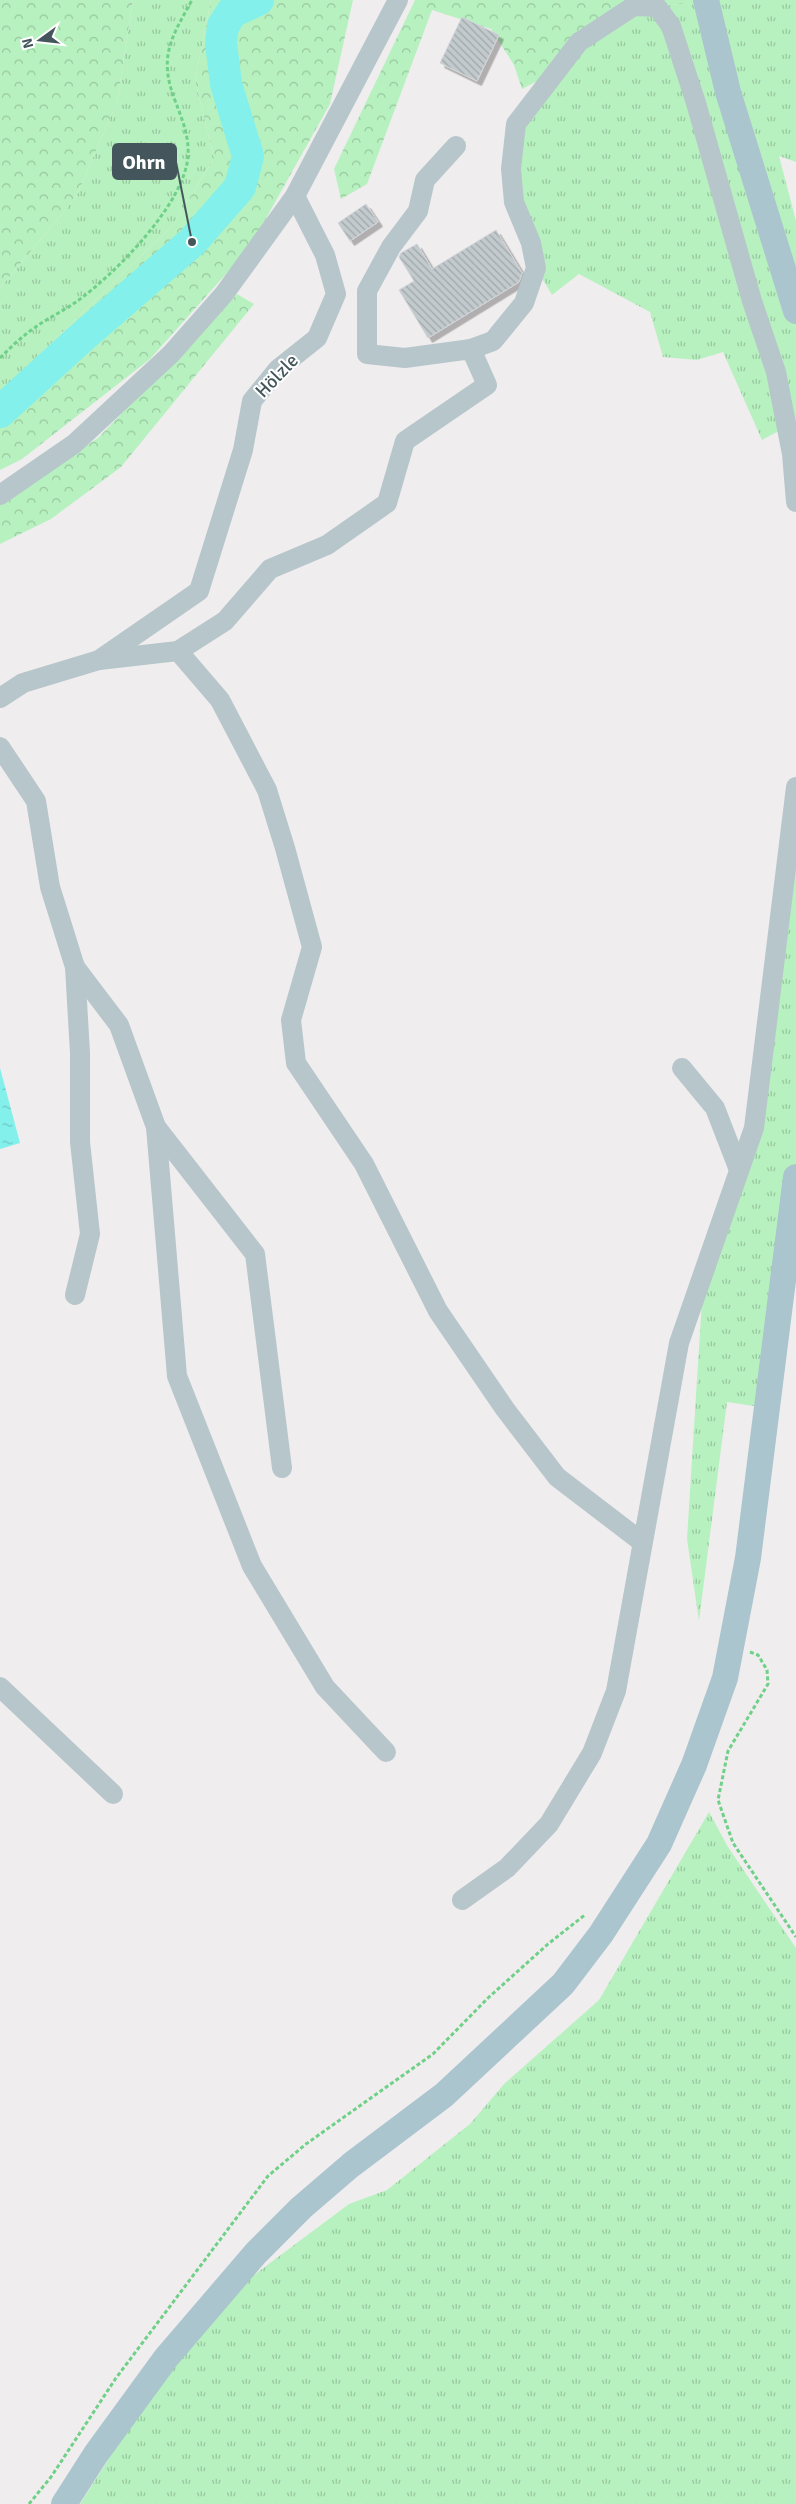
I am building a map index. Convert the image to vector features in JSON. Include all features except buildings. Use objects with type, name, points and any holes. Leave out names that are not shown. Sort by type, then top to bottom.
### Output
[{"type":"main road","points":[[706,0],[728,92],[796,311]]},
{"type":"main road","points":[[64,2504],[96,2454],[166,2358],[256,2253],[301,2208],[351,2165],[444,2095],[563,1984],[601,1934],[659,1844],[694,1765],[725,1678],[748,1558],[796,1176]]},
{"type":"street","points":[[0,494],[26,479],[74,444],[171,354],[224,294],[296,196],[398,0]]},
{"type":"street","points":[[456,146],[425,180],[418,211],[391,247],[367,291],[367,354],[405,358],[471,349],[493,341],[524,303],[536,268],[531,243],[514,202],[512,169],[516,124],[579,42],[634,6],[657,7],[671,26],[696,103],[752,301],[776,372],[792,454],[796,502]]},
{"type":"street","name":"Hölzle","points":[[0,698],[23,683],[99,660],[199,591],[243,450],[252,401],[278,369],[317,338],[336,294],[325,255],[296,196]]},
{"type":"street","points":[[99,660],[178,651],[224,621],[270,569],[327,545],[387,503],[405,441],[487,385],[471,349]]},
{"type":"street","points":[[178,651],[220,700],[267,790],[285,848],[312,947],[291,1020],[296,1063],[364,1164],[438,1312],[505,1409],[557,1477],[642,1542]]},
{"type":"street","points":[[0,747],[36,801],[50,887],[74,967],[80,1053],[80,1142],[90,1234],[75,1295]]},
{"type":"street","points":[[462,1900],[507,1868],[549,1824],[592,1753],[616,1691],[679,1344],[754,1128],[796,787]]},
{"type":"street","points":[[74,967],[119,1025],[156,1127],[177,1376],[252,1566],[325,1687],[386,1752]]},
{"type":"street","points":[[682,1068],[715,1108],[739,1170]]},
{"type":"street","points":[[156,1127],[255,1254],[282,1468]]},
{"type":"street","points":[[0,1687],[113,1794]]},
{"type":"path","points":[[0,358],[26,334],[77,301],[109,274],[149,232],[179,189],[185,173],[188,154],[186,128],[169,86],[166,67],[168,50],[178,25],[192,0]]},
{"type":"path","points":[[732,1643],[758,1655],[767,1670],[768,1684],[728,1751],[718,1800],[733,1843],[796,1937]]},
{"type":"path","points":[[29,2504],[51,2477],[122,2370],[268,2176],[306,2144],[433,2054],[488,1998],[590,1910]]},
{"type":"green space","points":[[0,0],[133,0],[117,102],[76,197],[0,288]]},
{"type":"green space","points":[[133,0],[211,0],[195,80],[214,158],[173,225],[0,393],[0,288],[76,197],[117,102]]},
{"type":"green space","points":[[211,0],[353,0],[330,104],[250,247],[150,359],[22,459],[0,470],[0,393],[173,225],[214,158],[195,80]]},
{"type":"green space","points":[[415,0],[693,0],[693,2],[657,7],[634,6],[556,71],[522,89],[514,65],[491,29],[432,10],[367,184],[341,199],[334,169]]},
{"type":"green space","points":[[704,0],[796,0],[796,162],[779,156],[796,221],[796,502],[786,427],[762,440],[723,352],[697,360],[663,357],[650,312],[579,274],[552,295],[536,268],[511,169],[516,124],[579,42],[657,7]]},
{"type":"green space","points":[[237,294],[254,304],[121,467],[51,519],[0,544],[0,501],[98,438]]},
{"type":"green space","points":[[796,787],[796,1177],[767,1408],[727,1402],[699,1621],[687,1539],[704,1268],[739,1170]]},
{"type":"green space","points":[[709,1812],[728,1847],[796,1948],[796,2504],[80,2504],[171,2361],[222,2299],[349,2204],[387,2190],[470,2124],[504,2084],[599,2000]]},
{"type":"water","points":[[0,1068],[20,1143],[0,1149]]},
{"type":"waterway","points":[[0,412],[81,338],[192,242],[240,187],[248,156],[226,84],[221,43],[223,26],[232,12],[258,0]]},
{"type":"place","name":"Ohrn","points":[[192,242]]}]
